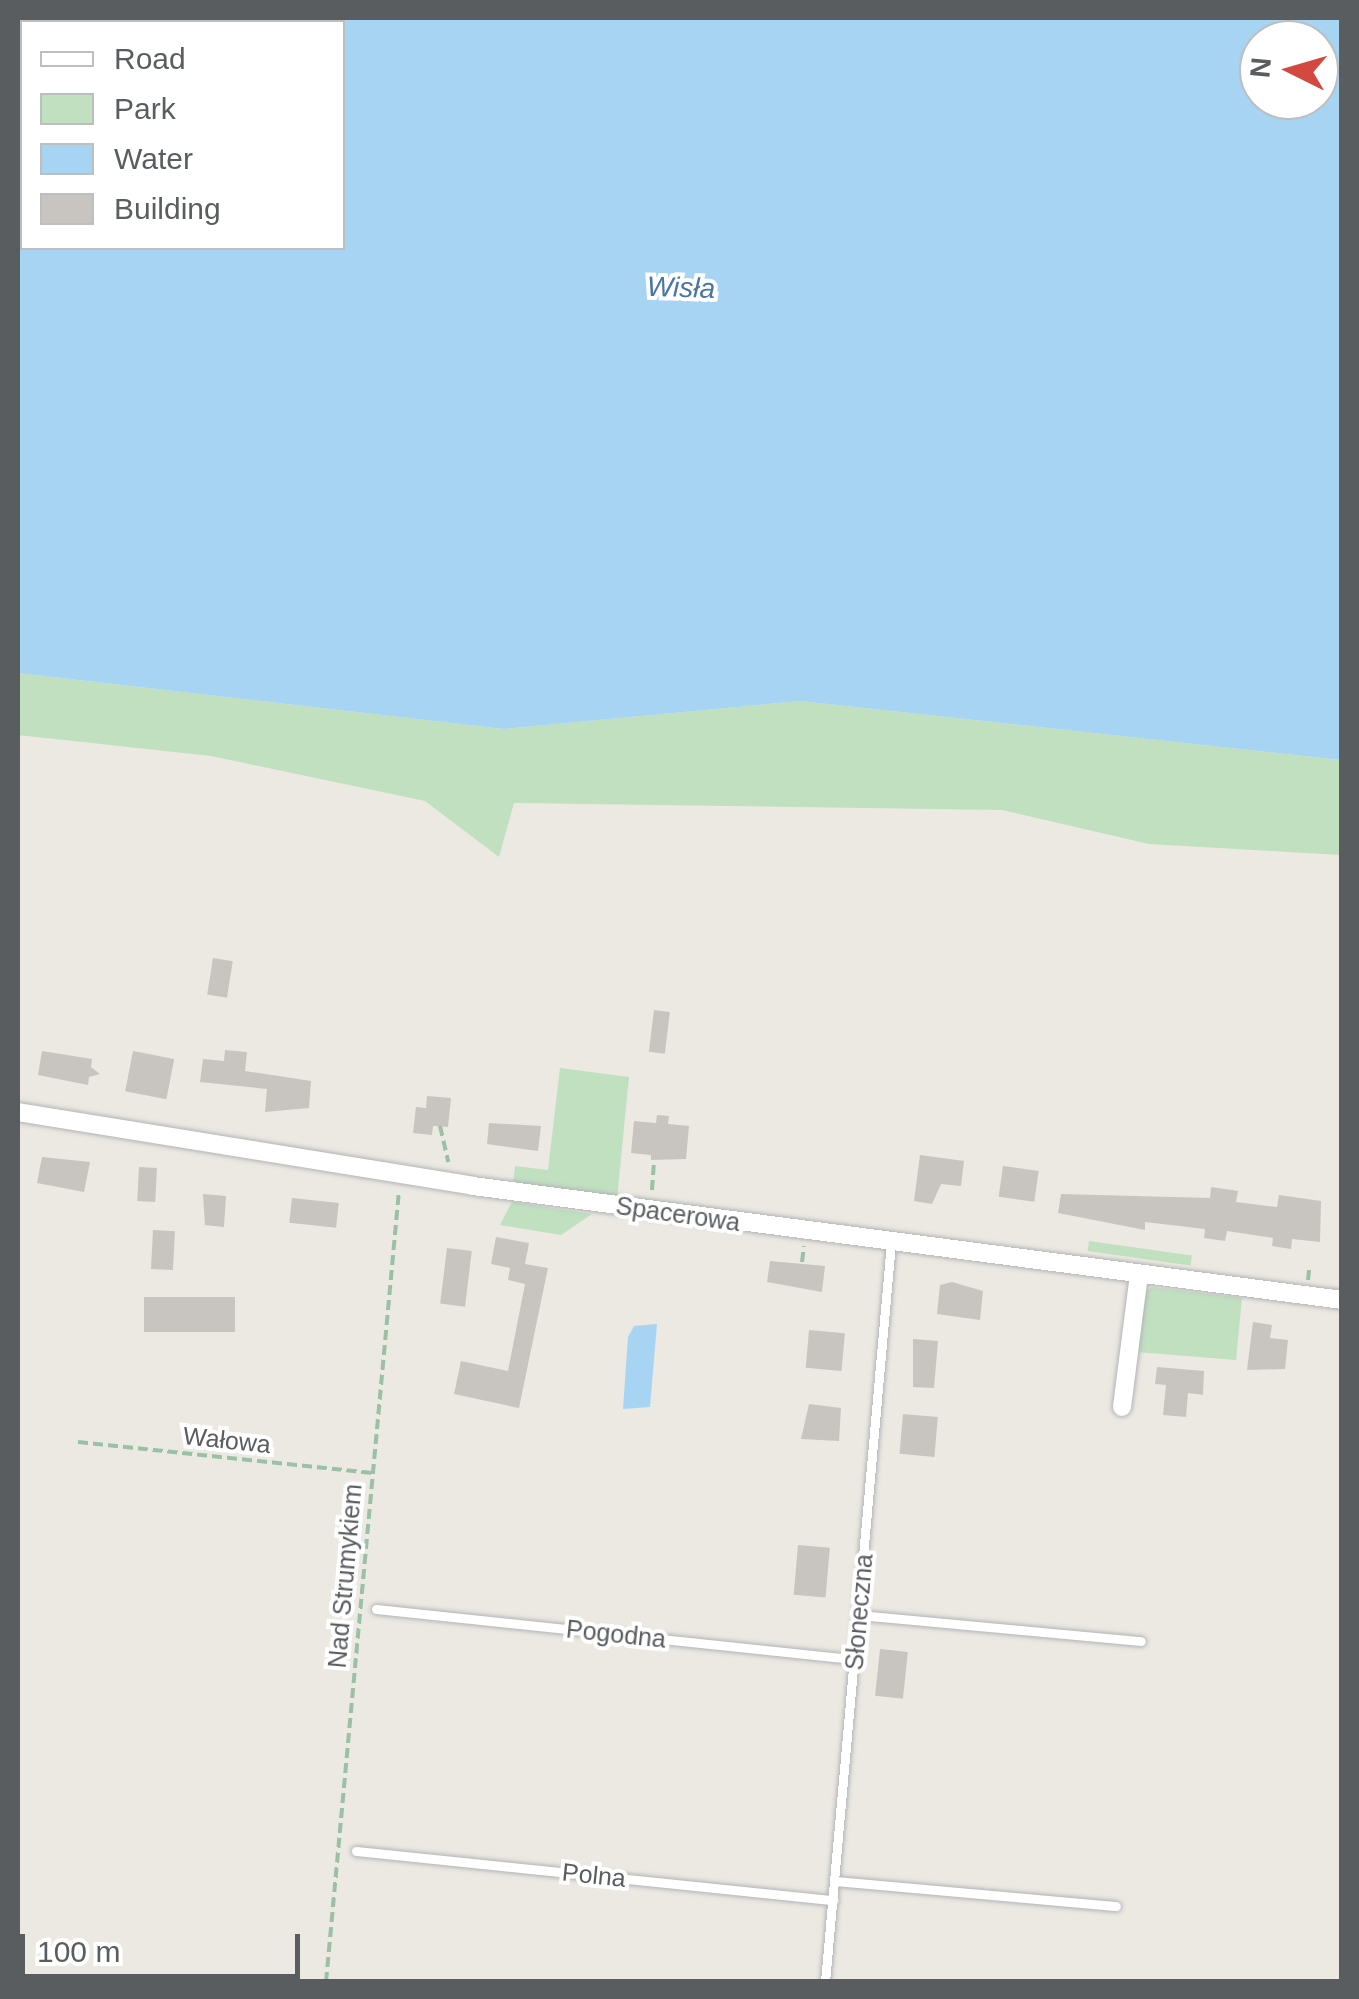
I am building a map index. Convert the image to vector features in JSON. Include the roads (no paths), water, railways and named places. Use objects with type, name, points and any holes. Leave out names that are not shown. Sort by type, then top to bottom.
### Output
[{"type":"street","name":"Spacerowa","points":[[18,1112],[446,1182],[1342,1300]]},
{"type":"street","points":[[1122,1407],[1138,1274]]},
{"type":"lane","name":"Słoneczna","points":[[825,1982],[892,1242]]},
{"type":"lane","name":"Pogodna","points":[[376,1609],[855,1659]]},
{"type":"lane","points":[[859,1615],[1141,1640]]},
{"type":"lane","name":"Polna","points":[[356,1850],[832,1900]]},
{"type":"lane","points":[[834,1881],[1116,1906]]},
{"type":"water","name":"Wisła","points":[[18,18],[1341,18],[1341,760],[800,701],[504,729],[18,673]]},
{"type":"water","points":[[657,1324],[650,1407],[623,1409],[628,1337],[634,1326]]}]
